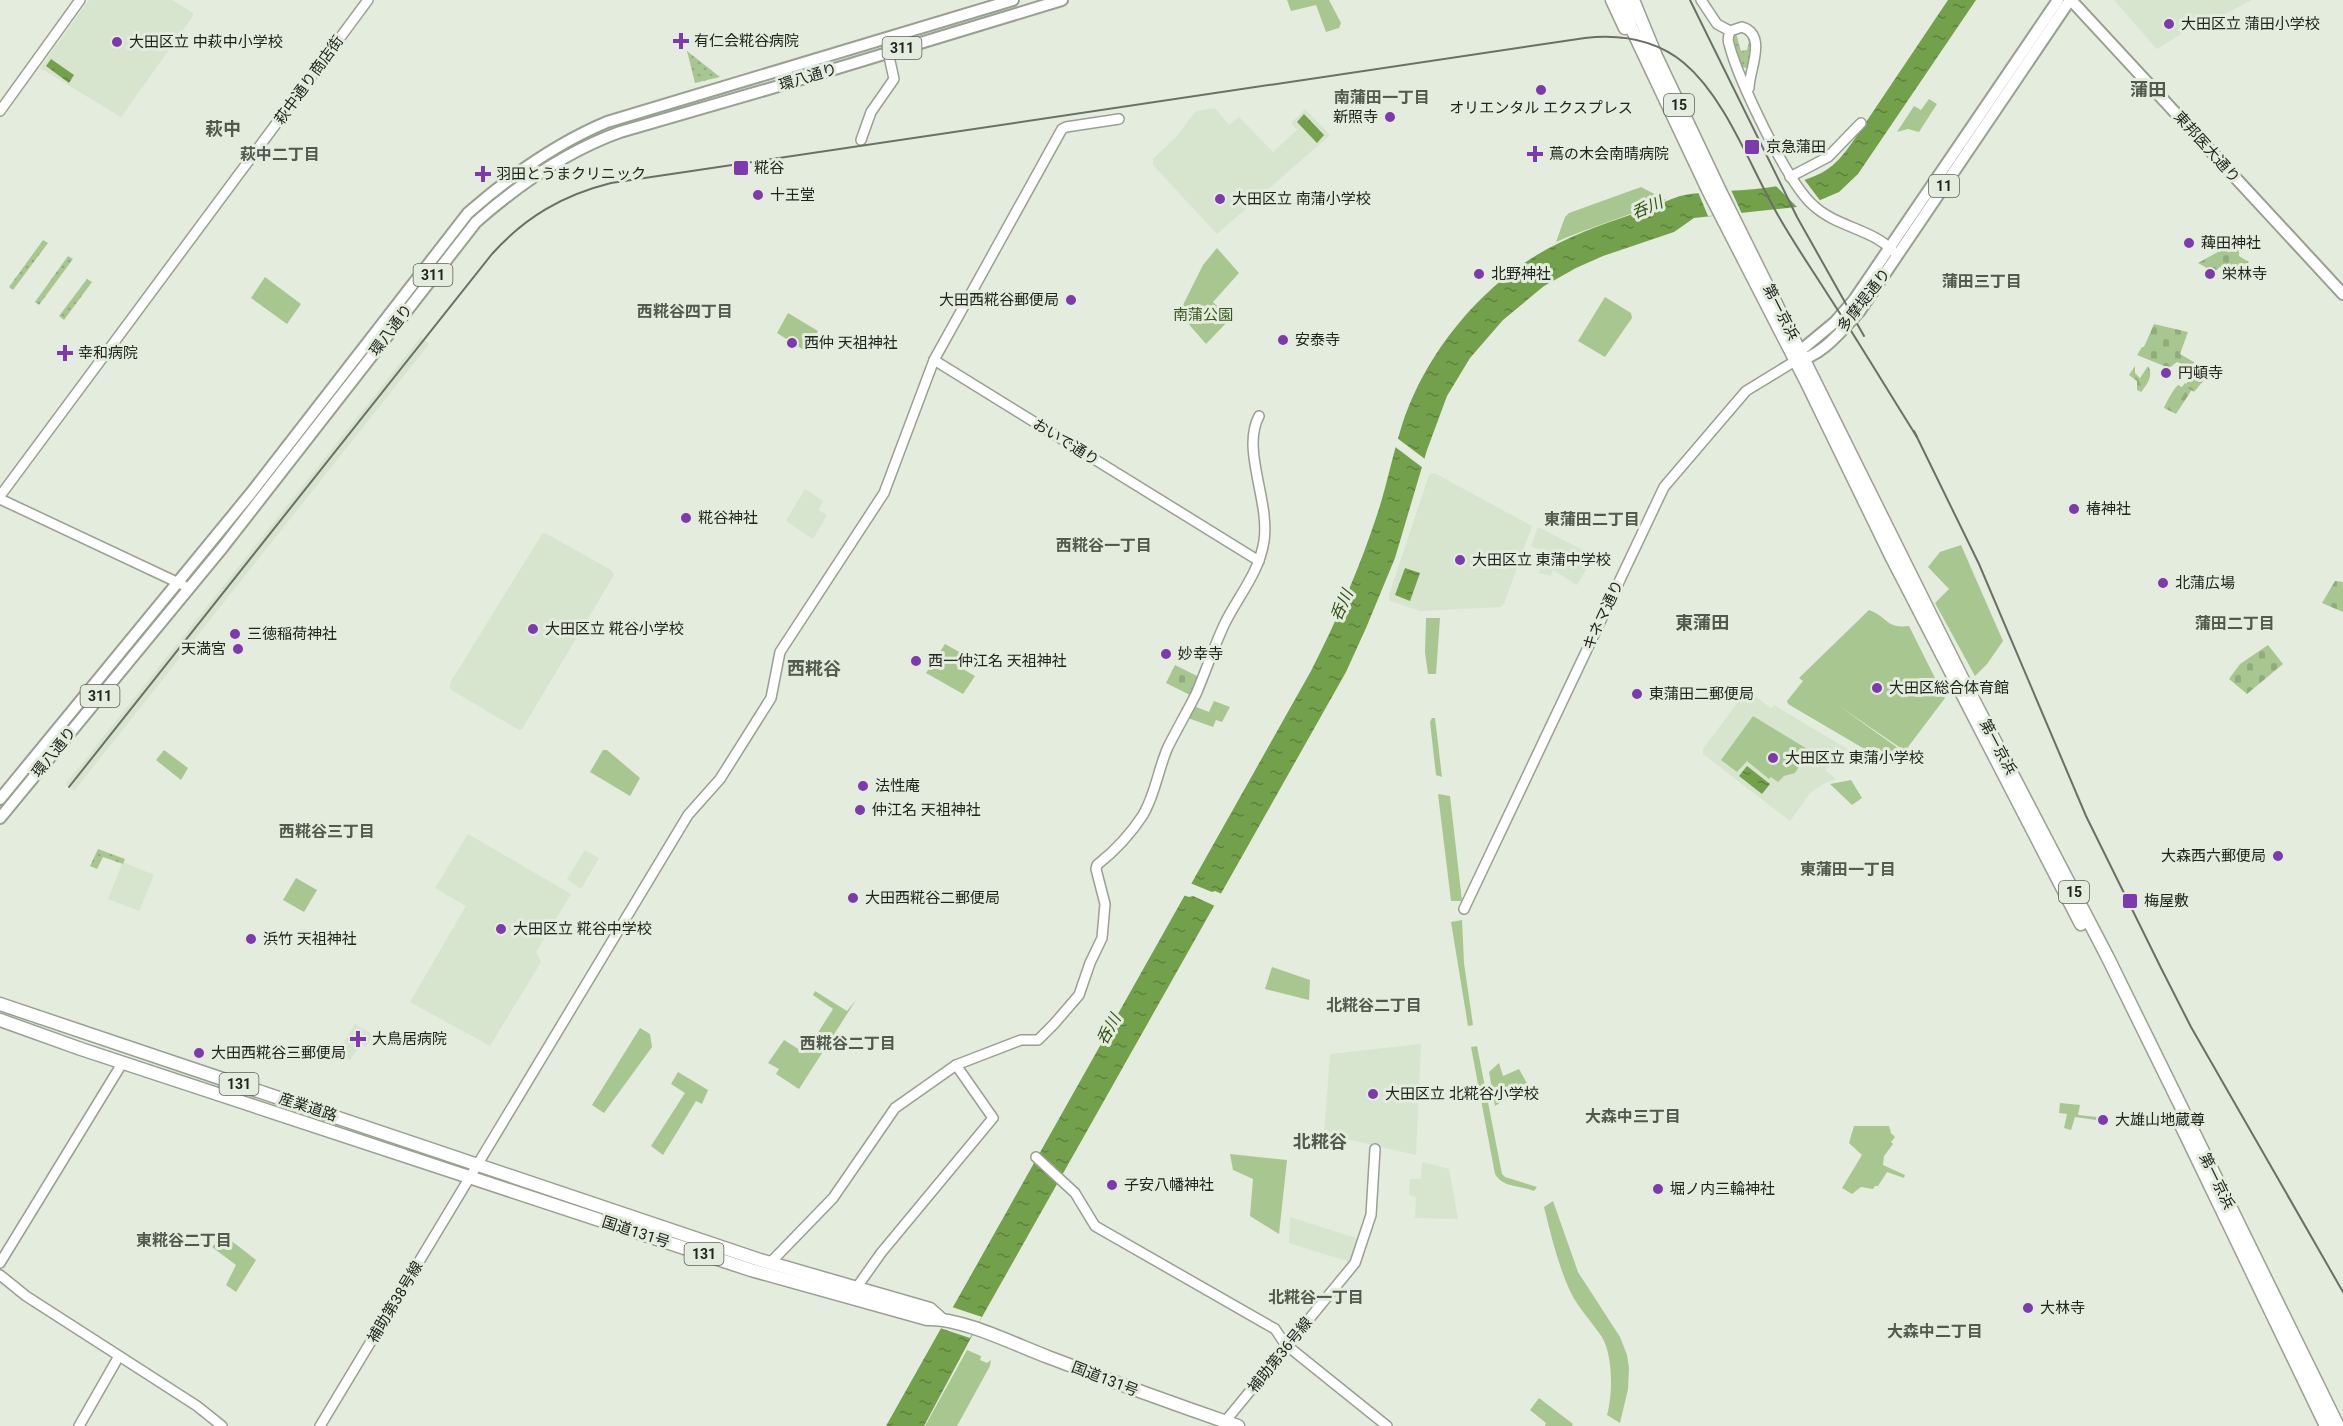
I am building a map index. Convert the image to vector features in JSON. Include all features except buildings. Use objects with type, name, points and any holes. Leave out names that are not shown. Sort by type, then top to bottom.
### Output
[{"type":"highway","points":[[1612,0],[1627,32],[1644,53]]},
{"type":"highway","name":"第一京浜","points":[[1622,0],[1644,53],[1961,676],[2107,956],[2338,1426]]},
{"type":"highway","name":"第一京浜","points":[[1633,0],[1715,191]]},
{"type":"highway","points":[[1638,0],[1640,19]]},
{"type":"highway","name":"第一京浜","points":[[1800,357],[1960,693],[2096,951],[2326,1426]]},
{"type":"highway","name":"産業道路","points":[[0,1004],[479,1164]]},
{"type":"highway","name":"産業道路","points":[[0,1020],[471,1178]]},
{"type":"highway","name":"国道131号","points":[[479,1164],[770,1263],[930,1309],[943,1319]]},
{"type":"highway","name":"国道131号","points":[[471,1178],[751,1270],[975,1329],[1228,1425]]},
{"type":"main road","name":"環八通り","points":[[0,799],[251,493],[468,213],[522,170],[584,132],[607,122],[1013,0]]},
{"type":"main road","name":"環八通り","points":[[0,818],[262,498],[476,222],[498,203],[536,176],[608,136],[1062,0]]},
{"type":"main road","name":"多摩堤通り","points":[[1893,251],[2058,0]]},
{"type":"main road","name":"多摩堤通り","points":[[1800,357],[1846,310],[1893,251],[2070,0]]},
{"type":"main road","name":"東邦医大通り","points":[[2070,0],[2343,294]]},
{"type":"street","points":[[0,111],[80,0]]},
{"type":"street","name":"萩中通り商店街","points":[[0,498],[368,0]]},
{"type":"street","points":[[1701,0],[1717,24],[1730,31],[1742,27],[1751,32],[1756,46],[1749,94]]},
{"type":"street","points":[[1730,31],[1728,43],[1749,94],[1792,178],[1812,205],[1880,240],[1893,251]]},
{"type":"street","points":[[861,140],[871,112],[894,79],[888,52]]},
{"type":"street","points":[[1739,71],[1751,70]]},
{"type":"street","name":"補助第38号線","points":[[320,1426],[688,815],[720,779],[771,698],[780,652],[884,493],[934,360],[1062,129],[1119,119]]},
{"type":"street","points":[[1792,178],[1828,157],[1861,123]]},
{"type":"street","name":"キネマ通り","points":[[1464,909],[1664,487],[1746,391],[1800,357]]},
{"type":"street","name":"おいで通り","points":[[934,360],[1259,561]]},
{"type":"street","points":[[770,1263],[832,1198],[895,1108],[956,1065],[1021,1040],[1038,1040],[1078,995],[1102,938],[1105,904],[1097,865],[1120,847],[1143,815],[1154,793],[1168,748],[1194,697],[1229,616],[1247,589],[1259,561],[1264,542],[1266,516],[1252,436],[1259,416]]},
{"type":"street","points":[[0,498],[189,588]]},
{"type":"street","points":[[0,1263],[123,1062]]},
{"type":"street","points":[[857,1287],[881,1253],[993,1118],[956,1065]]},
{"type":"street","name":"補助第36号線","points":[[1228,1425],[1355,1263],[1371,1215],[1375,1149]]},
{"type":"street","points":[[1036,1157],[1075,1193],[1095,1226],[1275,1329],[1288,1346],[1387,1426]]},
{"type":"street","points":[[0,1275],[26,1296],[203,1410],[222,1426]]},
{"type":"street","points":[[79,1426],[119,1356]]},
{"type":"shaded area","name":"大田区立 中萩中小学校","points":[[89,0],[172,0],[193,13],[121,117],[40,68]]},
{"type":"shaded area","name":"大田区立 蒲田小学校","points":[[2114,0],[2252,0],[2184,32],[2157,49]]},
{"type":"shaded area","name":"大田区立 南蒲小学校","points":[[1215,108],[1229,125],[1239,117],[1273,152],[1297,130],[1291,123],[1305,109],[1330,135],[1217,234],[1153,165],[1153,159],[1176,137],[1196,111]]},
{"type":"shaded area","points":[[421,337],[429,344],[74,791],[66,784]]},
{"type":"shaded area","name":"大田区立 東蒲中学校","points":[[1434,473],[1532,526],[1501,607],[1420,611],[1390,601],[1389,595],[1429,475]]},
{"type":"shaded area","points":[[805,489],[823,501],[818,510],[827,515],[813,539],[786,521]]},
{"type":"shaded area","points":[[1538,527],[1594,556],[1577,585],[1553,570],[1551,576],[1539,573],[1546,552],[1531,546]]},
{"type":"shaded area","name":"大田区立 糀谷小学校","points":[[545,533],[611,570],[614,575],[522,729],[519,730],[450,689],[450,683],[542,534]]},
{"type":"shaded area","name":"大田区立 東蒲小学校","points":[[1747,690],[1771,708],[1774,705],[1849,750],[1825,770],[1836,779],[1811,792],[1790,821],[1703,754],[1703,749]]},
{"type":"shaded area","name":"大田区立 糀谷中学校","points":[[468,834],[571,894],[536,952],[541,962],[490,1046],[410,1002],[466,906],[435,888]]},
{"type":"shaded area","points":[[585,850],[599,858],[581,889],[567,879]]},
{"type":"shaded area","points":[[123,862],[154,875],[139,911],[108,899]]},
{"type":"shaded area","name":"大鳥居病院","points":[[355,1024],[373,1035],[366,1047],[361,1044],[350,1060],[338,1052]]},
{"type":"shaded area","name":"大田区立 北糀谷小学校","points":[[1421,1044],[1416,1155],[1324,1134],[1330,1054]]},
{"type":"shaded area","points":[[1422,1162],[1449,1169],[1458,1219],[1415,1218],[1416,1197],[1409,1195],[1410,1179],[1421,1179]]},
{"type":"shaded area","points":[[1290,1217],[1359,1239],[1350,1262],[1289,1243]]},
{"type":"green space","points":[[1287,0],[1329,0],[1341,23],[1339,28],[1326,32],[1316,5],[1291,11]]},
{"type":"green space","points":[[1736,33],[1741,51],[1747,50],[1749,42],[1746,33],[1751,42],[1748,68],[1740,67],[1732,40]]},
{"type":"green space","points":[[687,51],[720,77],[695,83]]},
{"type":"green space","points":[[1929,99],[1937,104],[1919,132],[1908,129],[1897,132],[1914,106],[1921,110]]},
{"type":"green space","points":[[1641,187],[1666,200],[1556,242],[1565,217],[1569,213]]},
{"type":"green space","points":[[43,240],[48,243],[13,290],[9,287]]},
{"type":"green space","points":[[2239,246],[2239,256],[2249,262],[2236,275],[2238,281],[2220,267],[2214,272],[2198,263],[2225,248]]},
{"type":"green space","name":"南蒲公園","points":[[1217,248],[1239,273],[1213,302],[1230,319],[1206,344],[1179,313],[1203,265]]},
{"type":"green space","points":[[68,256],[73,259],[39,305],[35,302]]},
{"type":"green space","points":[[265,277],[301,304],[287,324],[251,298]]},
{"type":"green space","points":[[87,279],[92,282],[64,320],[59,316]]},
{"type":"green space","points":[[1605,297],[1631,313],[1632,318],[1605,357],[1578,341]]},
{"type":"green space","points":[[788,313],[818,331],[807,352],[777,333]]},
{"type":"green space","points":[[2154,324],[2188,332],[2180,354],[2206,369],[2201,377],[2204,380],[2194,392],[2185,386],[2195,369],[2177,362],[2169,368],[2137,355],[2144,347]]},
{"type":"green space","points":[[2135,366],[2135,373],[2140,378],[2148,366],[2150,369],[2149,380],[2141,392],[2137,390],[2137,381],[2129,375]]},
{"type":"green space","points":[[2185,383],[2193,388],[2176,414],[2164,408],[2176,387],[2178,385],[2182,387]]},
{"type":"green space","points":[[1961,545],[2003,641],[1987,664],[1975,676],[1935,603],[1949,589],[1928,567],[1940,552]]},
{"type":"green space","points":[[2335,581],[2343,582],[2343,612],[2322,603]]},
{"type":"green space","name":"大田区総合体育館","points":[[1869,610],[1896,626],[1909,626],[1945,698],[1905,751],[1839,706],[1905,753],[1898,763],[1890,764],[1788,704],[1787,701],[1803,681],[1799,678]]},
{"type":"green space","points":[[1426,618],[1440,618],[1436,674],[1428,674],[1425,652]]},
{"type":"green space","points":[[945,644],[963,654],[956,665],[975,676],[963,694],[926,673]]},
{"type":"green space","points":[[2268,645],[2283,664],[2247,694],[2229,679],[2240,664]]},
{"type":"green space","points":[[1175,665],[1199,677],[1190,695],[1166,683]]},
{"type":"green space","points":[[1214,701],[1230,707],[1222,722],[1216,720],[1213,727],[1188,718],[1194,706],[1209,712]]},
{"type":"green space","points":[[1753,716],[1809,750],[1795,773],[1784,776],[1778,782],[1771,777],[1769,779],[1747,761],[1737,772],[1721,760]]},
{"type":"green space","points":[[1432,718],[1435,718],[1442,777],[1436,775],[1430,722]]},
{"type":"green space","points":[[164,750],[188,768],[181,780],[156,760]]},
{"type":"green space","points":[[603,750],[607,750],[640,778],[630,796],[590,772]]},
{"type":"green space","points":[[1851,780],[1862,798],[1852,805],[1830,784]]},
{"type":"green space","points":[[1438,794],[1450,796],[1462,901],[1451,901]]},
{"type":"green space","points":[[98,849],[125,859],[123,864],[103,857],[97,869],[90,866]]},
{"type":"green space","points":[[296,878],[317,890],[304,912],[283,900]]},
{"type":"green space","points":[[1462,920],[1464,963],[1473,1025],[1468,1026],[1451,922]]},
{"type":"green space","points":[[1272,967],[1310,980],[1309,1000],[1265,989]]},
{"type":"green space","points":[[815,991],[847,1011],[856,1000],[799,1089],[776,1074],[779,1069],[768,1063],[784,1040],[805,1053],[833,1009],[813,995]]},
{"type":"green space","points":[[640,1028],[650,1034],[652,1047],[604,1113],[592,1105]]},
{"type":"green space","points":[[1477,1046],[1502,1174],[1537,1187],[1534,1191],[1502,1182],[1495,1174],[1471,1047]]},
{"type":"green space","points":[[1499,1063],[1503,1076],[1519,1069],[1528,1085],[1495,1106],[1489,1072]]},
{"type":"green space","points":[[678,1072],[708,1090],[702,1104],[696,1101],[663,1155],[651,1146],[685,1093],[671,1084]]},
{"type":"green space","points":[[2060,1103],[2080,1105],[2078,1115],[2097,1117],[2096,1120],[2075,1117],[2071,1130],[2064,1128],[2067,1114],[2059,1113]]},
{"type":"green space","points":[[1854,1126],[1889,1126],[1895,1137],[1884,1156],[1883,1165],[1905,1175],[1904,1178],[1887,1172],[1878,1186],[1873,1189],[1861,1187],[1852,1194],[1842,1188],[1862,1155],[1849,1143]]},
{"type":"green space","points":[[1230,1154],[1287,1160],[1279,1234],[1250,1216],[1253,1179],[1233,1170]]},
{"type":"green space","points":[[1553,1201],[1578,1272],[1620,1337],[1627,1355],[1628,1389],[1620,1423],[1607,1415],[1611,1375],[1606,1345],[1573,1297],[1555,1250],[1544,1207]]},
{"type":"green space","points":[[224,1235],[256,1260],[236,1292],[226,1285],[236,1265],[212,1247]]},
{"type":"green space","points":[[967,1350],[981,1356],[980,1360],[987,1363],[991,1360],[990,1366],[957,1426],[925,1426]]},
{"type":"green space","points":[[1539,1398],[1573,1424],[1572,1426],[1545,1426],[1546,1423],[1530,1410]]},
{"type":"water","points":[[1948,0],[1976,0],[1858,174],[1839,192],[1797,207],[1694,218],[1674,232],[1603,256],[1576,268],[1544,286],[1503,320],[1470,358],[1447,396],[1427,450],[1395,558],[1346,672],[982,1317],[924,1426],[886,1426],[1311,671],[1364,553],[1399,436],[1416,389],[1446,340],[1484,296],[1502,280],[1538,254],[1577,235],[1680,196],[1784,185],[1811,178],[1823,172],[1836,162],[1851,144]]},
{"type":"water","points":[[51,59],[74,75],[69,83],[46,66]]},
{"type":"water","points":[[1304,114],[1324,135],[1317,143],[1297,122]]},
{"type":"water","points":[[1405,568],[1420,573],[1410,601],[1395,595]]},
{"type":"water","points":[[1747,766],[1770,784],[1762,794],[1739,776]]},
{"type":"pier","points":[[1803,178],[1822,203],[1800,210],[1776,186]]},
{"type":"pier","points":[[1731,190],[1742,214],[1708,216],[1698,192]]},
{"type":"pier","points":[[1397,438],[1425,459],[1423,468],[1394,446]]},
{"type":"pier","points":[[1190,883],[1222,894],[1215,906],[1193,896],[1183,895]]},
{"type":"pier","points":[[952,1307],[982,1317],[970,1338],[940,1328]]},
{"type":"railway","points":[[1690,0],[1797,217],[1864,336]]},
{"type":"railway","points":[[69,787],[492,254],[531,218],[546,209],[577,194],[611,183],[1585,38],[1612,37],[1637,40],[1649,43],[1673,55],[1684,63],[1713,95],[1737,135],[1785,227],[1917,437]]},
{"type":"railway","points":[[1914,431],[1979,564],[2086,816],[2161,968],[2191,1027],[2343,1292]]},
{"type":"place","name":"大田区立 蒲田小学校","points":[[2169,24]]},
{"type":"place","name":"有仁会糀谷病院","points":[[681,41]]},
{"type":"place","name":"大田区立 中萩中小学校","points":[[117,42]]},
{"type":"place","name":"オリエンタル エクスプレス","points":[[1541,90]]},
{"type":"place","name":"新照寺","points":[[1390,117]]},
{"type":"place","name":"京急蒲田","points":[[1752,147]]},
{"type":"place","name":"蔦の木会南晴病院","points":[[1535,154]]},
{"type":"place","name":"糀谷","points":[[741,168]]},
{"type":"place","name":"羽田とうまクリニック","points":[[483,174]]},
{"type":"place","name":"十王堂","points":[[758,195]]},
{"type":"place","name":"大田区立 南蒲小学校","points":[[1220,199]]},
{"type":"place","name":"薭田神社","points":[[2189,243]]},
{"type":"place","name":"北野神社","points":[[1479,274]]},
{"type":"place","name":"栄林寺","points":[[2210,274]]},
{"type":"place","name":"大田西糀谷郵便局","points":[[1071,300]]},
{"type":"place","name":"安泰寺","points":[[1283,340]]},
{"type":"place","name":"西仲 天祖神社","points":[[792,343]]},
{"type":"place","name":"幸和病院","points":[[65,353]]},
{"type":"place","name":"円頓寺","points":[[2166,373]]},
{"type":"place","name":"椿神社","points":[[2074,509]]},
{"type":"place","name":"糀谷神社","points":[[686,518]]},
{"type":"place","name":"大田区立 東蒲中学校","points":[[1460,560]]},
{"type":"place","name":"北蒲広場","points":[[2163,583]]},
{"type":"place","name":"大田区立 糀谷小学校","points":[[533,629]]},
{"type":"place","name":"三徳稲荷神社","points":[[235,634]]},
{"type":"place","name":"天満宮","points":[[238,649]]},
{"type":"place","name":"妙幸寺","points":[[1166,654]]},
{"type":"place","name":"西一仲江名 天祖神社","points":[[916,661]]},
{"type":"place","name":"大田区総合体育館","points":[[1877,688]]},
{"type":"place","name":"東蒲田二郵便局","points":[[1637,694]]},
{"type":"place","name":"大田区立 東蒲小学校","points":[[1773,758]]},
{"type":"place","name":"法性庵","points":[[863,786]]},
{"type":"place","name":"仲江名 天祖神社","points":[[860,810]]},
{"type":"place","name":"大森西六郵便局","points":[[2278,856]]},
{"type":"place","name":"大田西糀谷二郵便局","points":[[853,898]]},
{"type":"place","name":"梅屋敷","points":[[2130,901]]},
{"type":"place","name":"大田区立 糀谷中学校","points":[[501,929]]},
{"type":"place","name":"浜竹 天祖神社","points":[[251,939]]},
{"type":"place","name":"大鳥居病院","points":[[358,1039]]},
{"type":"place","name":"大田西糀谷三郵便局","points":[[199,1053]]},
{"type":"place","name":"大田区立 北糀谷小学校","points":[[1373,1094]]},
{"type":"place","name":"大雄山地蔵尊","points":[[2103,1120]]},
{"type":"place","name":"子安八幡神社","points":[[1112,1185]]},
{"type":"place","name":"堀ノ内三輪神社","points":[[1658,1189]]},
{"type":"place","name":"大林寺","points":[[2028,1308]]},
{"type":"district","name":"蒲田","points":[[2148,90]]},
{"type":"district","name":"南蒲田一丁目","points":[[1382,97]]},
{"type":"district","name":"萩中","points":[[223,129]]},
{"type":"district","name":"萩中二丁目","points":[[280,154]]},
{"type":"district","name":"蒲田三丁目","points":[[1982,281]]},
{"type":"district","name":"西糀谷四丁目","points":[[685,311]]},
{"type":"district","name":"東蒲田二丁目","points":[[1592,519]]},
{"type":"district","name":"西糀谷一丁目","points":[[1104,545]]},
{"type":"district","name":"東蒲田","points":[[1702,623]]},
{"type":"district","name":"蒲田二丁目","points":[[2235,623]]},
{"type":"district","name":"西糀谷","points":[[814,669]]},
{"type":"district","name":"西糀谷三丁目","points":[[327,831]]},
{"type":"district","name":"東蒲田一丁目","points":[[1848,869]]},
{"type":"district","name":"北糀谷二丁目","points":[[1374,1005]]},
{"type":"district","name":"西糀谷二丁目","points":[[848,1043]]},
{"type":"district","name":"大森中三丁目","points":[[1633,1116]]},
{"type":"district","name":"北糀谷","points":[[1320,1142]]},
{"type":"district","name":"東糀谷二丁目","points":[[184,1240]]},
{"type":"district","name":"北糀谷一丁目","points":[[1316,1297]]},
{"type":"district","name":"大森中二丁目","points":[[1935,1331]]},
{"type":"water label","name":"呑川","points":[[1647,207]]},
{"type":"water label","name":"呑川","points":[[1341,605]]},
{"type":"water label","name":"呑川","points":[[1108,1029]]}]
